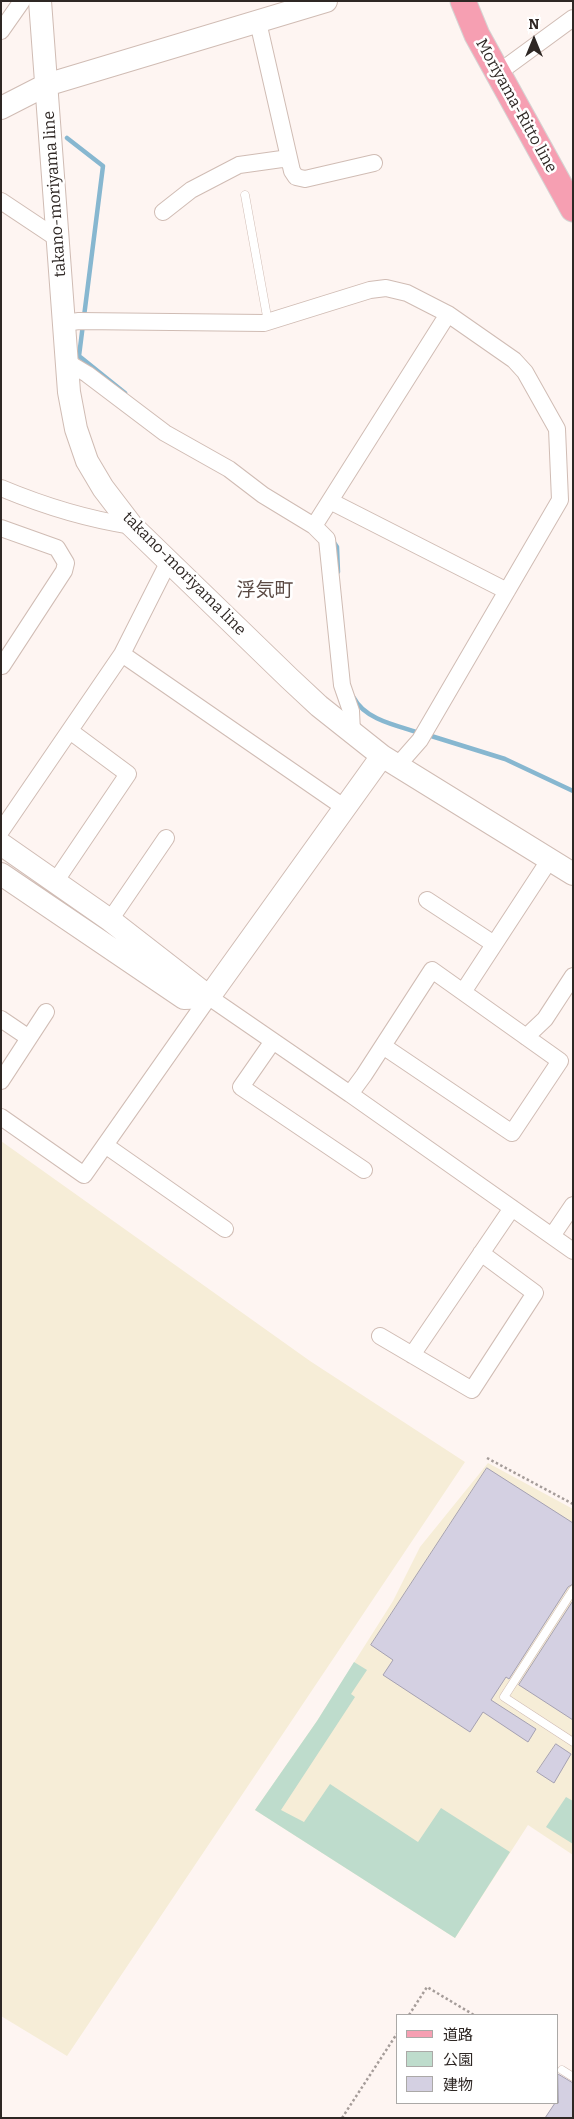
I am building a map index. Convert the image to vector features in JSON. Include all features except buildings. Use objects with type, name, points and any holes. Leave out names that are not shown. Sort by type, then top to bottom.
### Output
[{"type":"main road","name":"Moriyama-Ritto line","points":[[463,1],[476,35],[573,209]]},
{"type":"street","points":[[1,31],[22,1]]},
{"type":"street","name":"takano-moriyama line","points":[[40,1],[58,239],[77,322],[67,362],[68,392],[76,429],[87,461],[103,488],[132,526],[319,706],[390,761],[573,874]]},
{"type":"street","points":[[1,108],[46,85],[326,1]]},
{"type":"street","points":[[498,73],[573,18]]},
{"type":"street","points":[[258,22],[264,59],[292,171],[296,177],[305,179],[374,163]]},
{"type":"street","points":[[163,212],[191,190],[239,165],[289,158]]},
{"type":"street","points":[[1,201],[58,239]]},
{"type":"street","points":[[1,1117],[84,1175],[345,808],[390,761],[420,740],[560,500],[557,429],[525,372],[514,360],[448,314],[407,293],[386,288],[370,290],[268,322],[77,322]]},
{"type":"street","points":[[352,732],[351,711],[342,686],[330,552],[320,517],[448,314]]},
{"type":"street","points":[[67,362],[165,433],[229,469],[263,495],[507,592]]},
{"type":"street","points":[[1,488],[32,501],[89,519],[132,526]]},
{"type":"street","points":[[1,528],[57,548],[66,563],[59,579],[2,666]]},
{"type":"street","points":[[1,831],[122,654],[169,561]]},
{"type":"street","points":[[122,654],[345,808]]},
{"type":"street","points":[[55,882],[128,774],[70,731]]},
{"type":"street","points":[[110,920],[166,838]]},
{"type":"street","points":[[1,844],[110,920],[209,997],[573,1251]]},
{"type":"street","points":[[463,992],[550,859]]},
{"type":"street","points":[[1,874],[184,998],[209,997]]},
{"type":"street","points":[[427,900],[494,944]]},
{"type":"street","points":[[350,1094],[432,970],[560,1061],[512,1133],[383,1046]]},
{"type":"street","points":[[526,1037],[545,1019],[573,976]]},
{"type":"street","points":[[1,1081],[46,1012]]},
{"type":"street","points":[[1,1019],[30,1038]]},
{"type":"street","points":[[273,1041],[241,1087],[364,1170]]},
{"type":"street","points":[[105,1144],[225,1229]]},
{"type":"street","points":[[552,1236],[573,1205]]},
{"type":"street","points":[[412,1355],[512,1208]]},
{"type":"street","points":[[380,1336],[472,1390],[535,1292],[481,1253]]},
{"type":"lane","points":[[245,195],[268,322]]},
{"type":"lane","points":[[573,1590],[504,1697],[573,1742]]},
{"type":"lane","points":[[562,2070],[573,2077]]},
{"type":"path","points":[[487,1458],[573,1504]]},
{"type":"path","points":[[410,2014],[427,1987],[472,2014]]},
{"type":"path","points":[[342,2118],[396,2035]]},
{"type":"shaded area","points":[[1,1141],[310,1361],[465,1462],[67,2056],[1,2016]]},
{"type":"shaded area","points":[[488,1463],[573,1509],[573,1855],[528,1825],[455,1938],[255,1810],[317,1721],[393,1601],[420,1547]]},
{"type":"green space","points":[[354,1662],[367,1670],[351,1694],[355,1697],[281,1810],[304,1822],[330,1784],[418,1842],[441,1808],[510,1852],[455,1938],[255,1810],[317,1721]]},
{"type":"green space","points":[[566,1797],[573,1801],[573,1844],[546,1827]]},
{"type":"waterway","points":[[67,138],[103,166],[79,356],[125,393]]},
{"type":"waterway","points":[[333,541],[337,547],[338,572]]},
{"type":"waterway","points":[[354,698],[359,706],[374,717],[420,733]]},
{"type":"waterway","points":[[428,735],[505,759],[573,791]]},
{"type":"district","name":"浮気町","points":[[265,591]]}]
